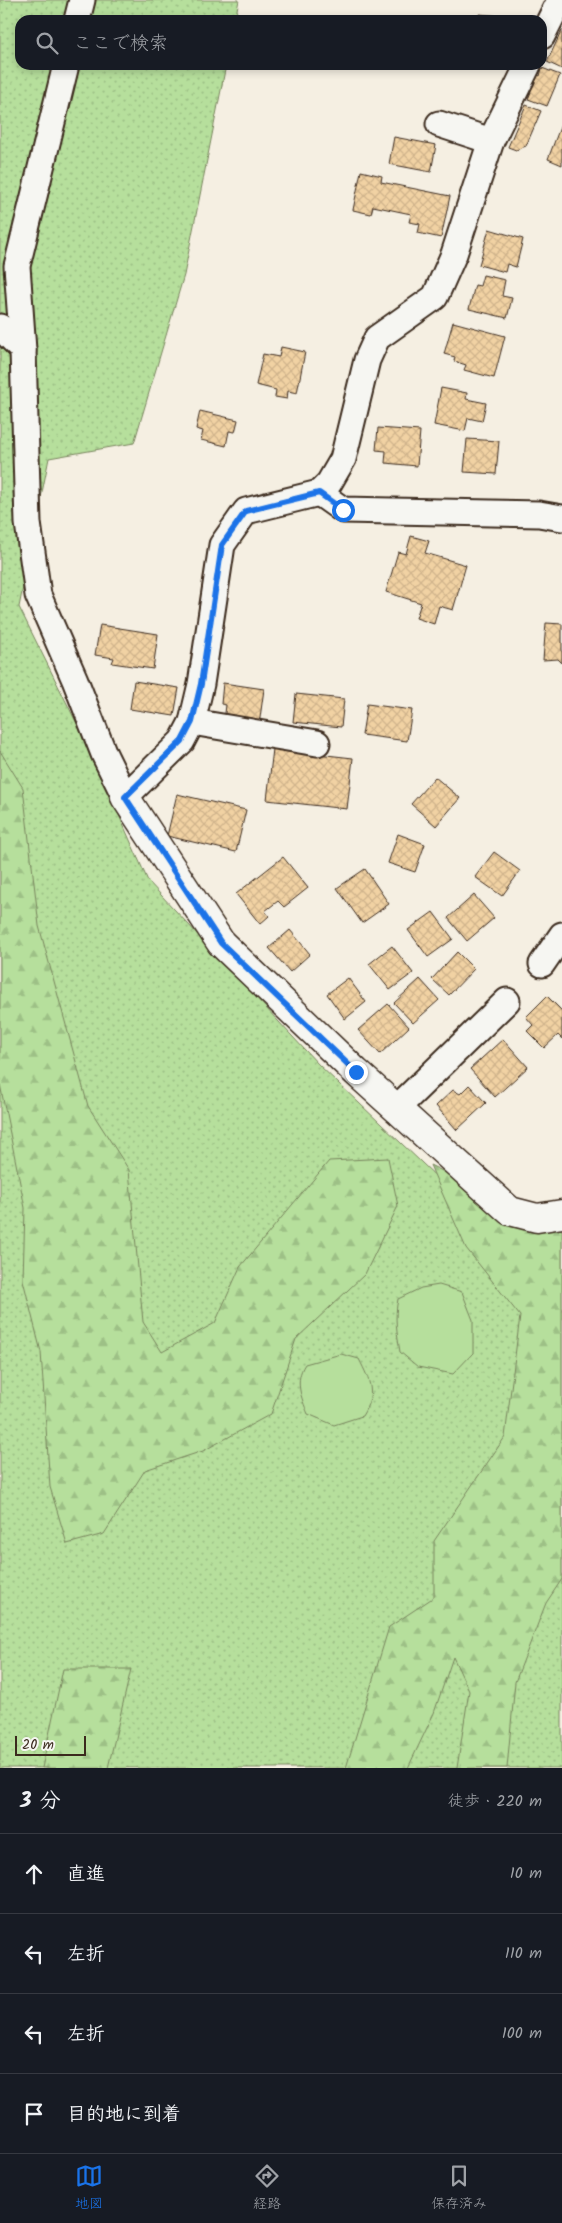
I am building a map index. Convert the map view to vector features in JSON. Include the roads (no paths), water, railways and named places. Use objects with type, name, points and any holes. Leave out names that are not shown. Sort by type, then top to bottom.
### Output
[{"type":"street","points":[[547,26],[560,0]]},
{"type":"street","points":[[65,70],[17,266],[28,523],[38,595],[75,680],[104,754],[125,797],[221,943],[356,1072],[510,1211],[537,1218],[562,1214]]},
{"type":"street","points":[[125,797],[182,741],[192,722],[201,684],[222,545],[246,511],[319,493],[330,483],[343,459],[367,360],[377,338],[435,297],[454,254],[491,142],[526,70]]},
{"type":"street","points":[[439,124],[491,142]]},
{"type":"street","points":[[0,327],[22,350]]},
{"type":"street","points":[[319,493],[343,510],[539,514],[562,518]]},
{"type":"street","points":[[192,722],[318,743]]},
{"type":"street","points":[[542,964],[562,935]]},
{"type":"street","points":[[397,1108],[507,1001]]}]
